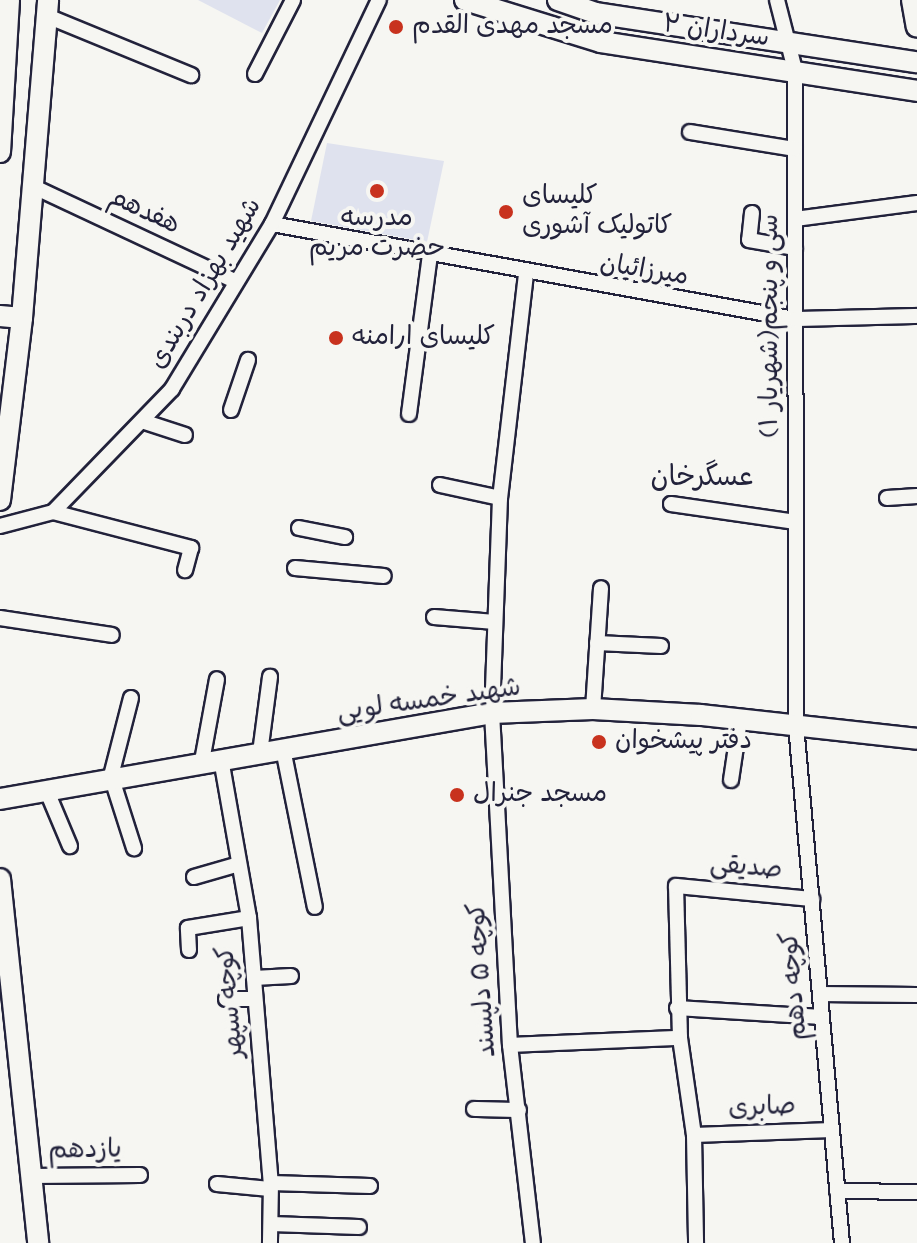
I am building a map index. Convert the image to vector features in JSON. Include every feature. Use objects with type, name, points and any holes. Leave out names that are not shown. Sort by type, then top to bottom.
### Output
[{"type":"main road","points":[[0,140],[9,0]]},
{"type":"main road","name":"سرداران ۲","points":[[465,0],[601,42],[917,91]]},
{"type":"main road","name":"سرداران ۲","points":[[558,0],[787,42],[917,62]]},
{"type":"main road","points":[[912,0],[917,27]]},
{"type":"main road","points":[[0,500],[22,318],[47,8]]},
{"type":"main road","points":[[0,316],[22,318]]},
{"type":"main road","name":"شهید خمسه لویی","points":[[0,799],[111,776],[492,713],[593,709],[796,725],[917,739]]},
{"type":"main road","points":[[0,879],[38,1243]]},
{"type":"street","points":[[255,74],[293,0]]},
{"type":"street","name":"شهید بهزاد دربندی","points":[[0,526],[53,512],[145,422],[172,389],[272,224],[379,0]]},
{"type":"street","points":[[777,0],[787,42]]},
{"type":"street","points":[[47,8],[191,75]]},
{"type":"street","name":"سی و پنجم(شهریار ۱)","points":[[787,42],[795,70],[796,725]]},
{"type":"street","points":[[690,132],[795,149]]},
{"type":"street","name":"هفدهم","points":[[32,186],[235,281]]},
{"type":"street","points":[[795,219],[917,203]]},
{"type":"street","points":[[752,213],[749,240],[795,248]]},
{"type":"street","name":"میرزائیان","points":[[272,224],[526,274],[795,319],[917,316]]},
{"type":"street","points":[[409,414],[430,255]]},
{"type":"street","name":"کوچه ۵ دلپسند","points":[[526,274],[500,498],[492,713],[510,1045],[533,1243]]},
{"type":"street","points":[[231,410],[248,360]]},
{"type":"street","points":[[145,422],[185,435]]},
{"type":"street","points":[[440,485],[500,498]]},
{"type":"street","points":[[887,498],[917,496]]},
{"type":"street","points":[[671,504],[796,522]]},
{"type":"street","points":[[53,512],[191,548],[185,570]]},
{"type":"street","points":[[299,528],[345,537]]},
{"type":"street","points":[[295,568],[384,576]]},
{"type":"street","points":[[593,709],[601,588]]},
{"type":"street","points":[[434,617],[495,622]]},
{"type":"street","points":[[0,618],[112,635]]},
{"type":"street","points":[[597,643],[661,646]]},
{"type":"street","points":[[260,753],[270,677]]},
{"type":"street","points":[[211,760],[217,679]]},
{"type":"street","points":[[131,698],[111,776],[134,848]]},
{"type":"street","points":[[731,780],[740,720]]},
{"type":"street","name":"کوچه دهم","points":[[796,725],[842,1243]]},
{"type":"street","points":[[283,749],[315,907]]},
{"type":"street","name":"کوچه سپهر","points":[[211,760],[239,864],[249,918],[270,1186],[270,1243]]},
{"type":"street","points":[[46,789],[70,846]]},
{"type":"street","points":[[194,877],[239,864]]},
{"type":"street","name":"صدیقی","points":[[677,1008],[676,886],[812,899]]},
{"type":"street","points":[[189,950],[188,928],[249,918]]},
{"type":"street","points":[[254,978],[291,976]]},
{"type":"street","points":[[820,994],[917,995]]},
{"type":"street","points":[[226,999],[255,999]]},
{"type":"street","points":[[696,1243],[694,1135],[677,1008],[822,1017]]},
{"type":"street","points":[[510,1045],[680,1038]]},
{"type":"street","points":[[474,1109],[519,1110]]},
{"type":"street","name":"صابری","points":[[694,1135],[832,1130]]},
{"type":"street","name":"یازدهم","points":[[31,1176],[140,1175]]},
{"type":"street","points":[[217,1184],[370,1186]]},
{"type":"street","points":[[837,1191],[917,1192]]},
{"type":"street","points":[[271,1224],[359,1227]]},
{"type":"shaded area","points":[[198,0],[280,0],[262,33]]},
{"type":"shaded area","name":"مدرسه حضرت مریم","points":[[327,143],[444,161],[427,242],[311,221]]},
{"type":"place","name":"مسجد مهدی القدم","points":[[396,27]]},
{"type":"place","name":"مدرسه حضرت مریم","points":[[377,191]]},
{"type":"place","name":"کلیسای کاتولیک آشوری","points":[[506,212]]},
{"type":"place","name":"کلیسای ارامنه","points":[[336,338]]},
{"type":"place","name":"دفتر پیشخوان","points":[[599,742]]},
{"type":"place","name":"مسجد جنرال","points":[[457,795]]},
{"type":"district","name":"عسگرخان","points":[[702,478]]}]
